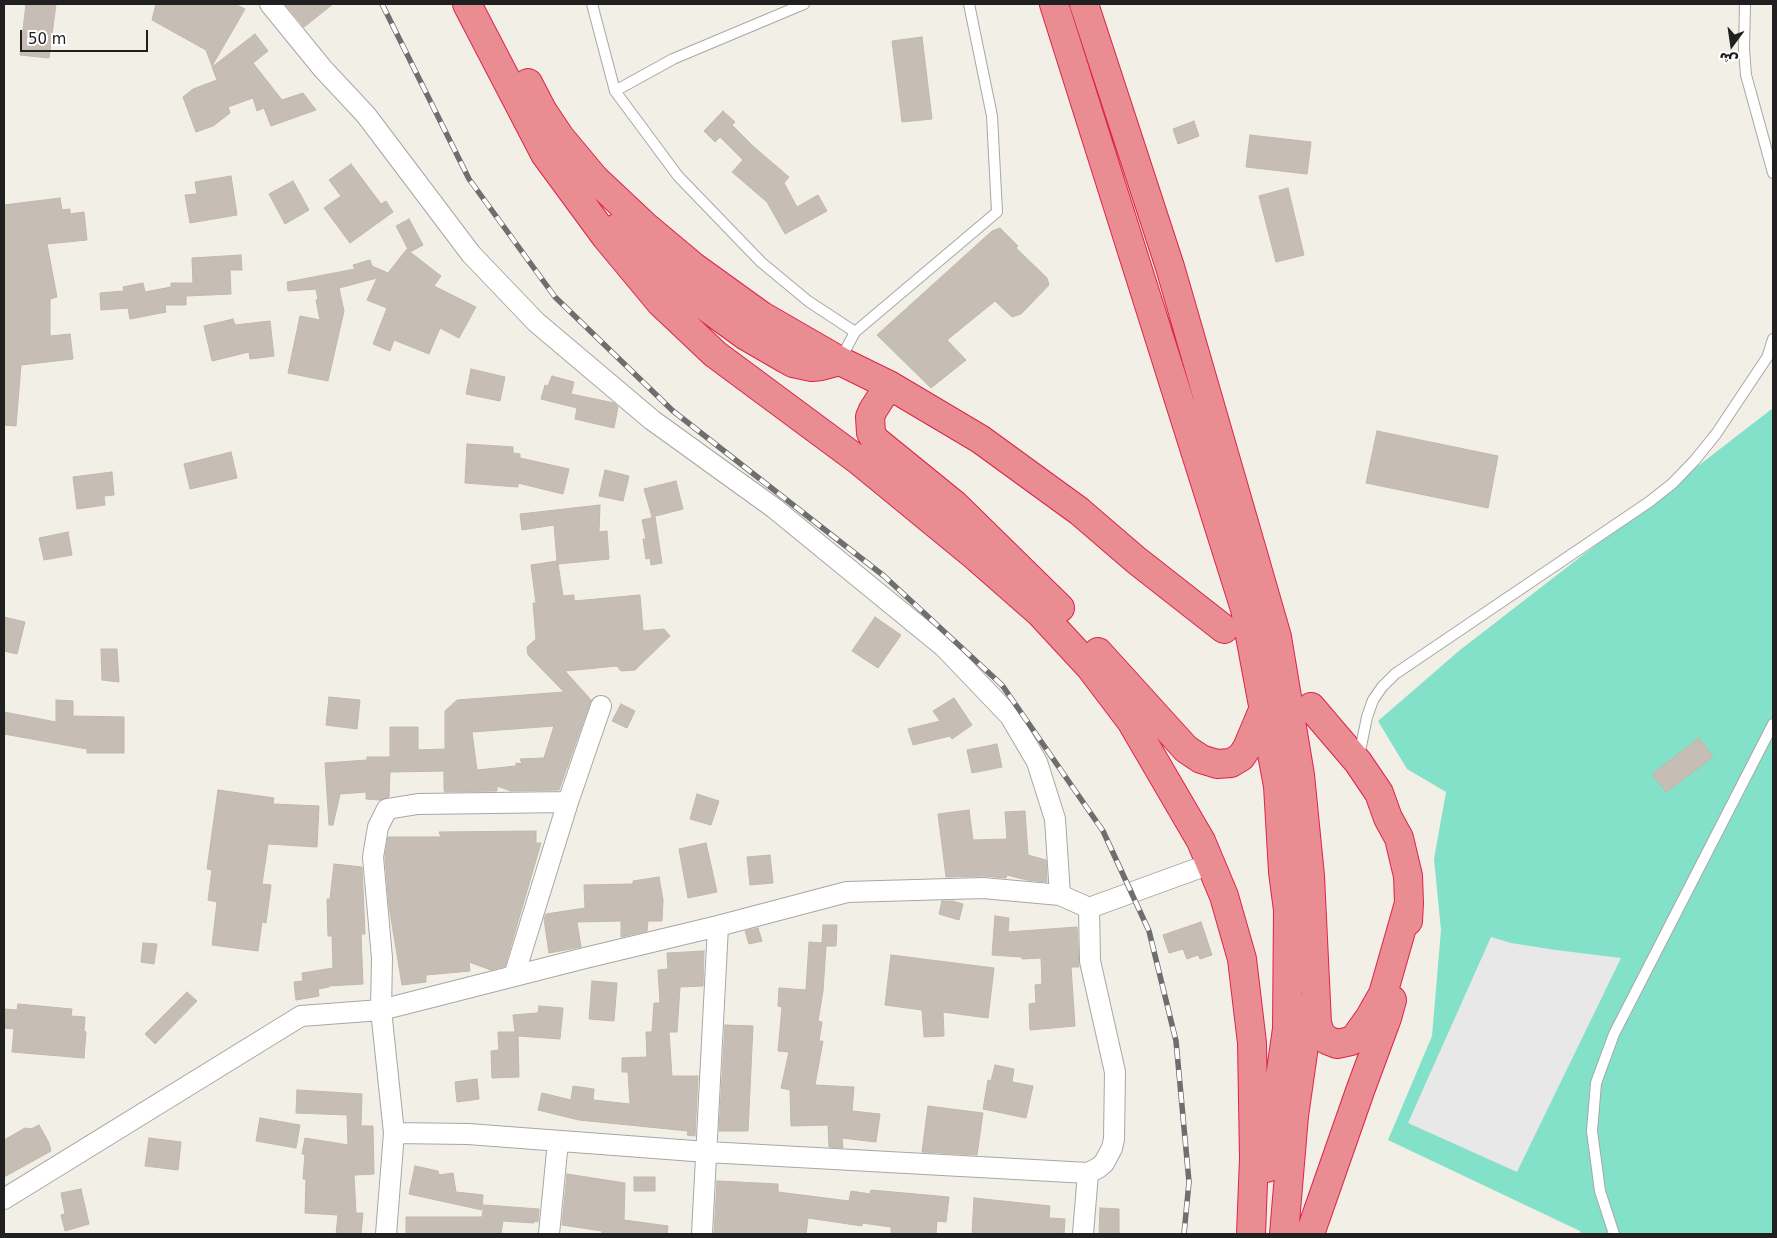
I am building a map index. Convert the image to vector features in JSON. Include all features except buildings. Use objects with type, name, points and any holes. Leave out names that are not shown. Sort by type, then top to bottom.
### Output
[{"type":"highway","points":[[466,4],[545,154],[606,238],[654,295],[715,354],[858,460],[975,556],[1047,620],[1090,667],[1131,722],[1200,841],[1224,896],[1242,959],[1252,1043],[1254,1158],[1251,1234]]},
{"type":"highway","points":[[487,4],[542,110],[560,137],[595,179],[644,226],[694,267],[762,316],[840,361],[889,385],[980,439],[1079,511],[1136,560],[1224,629]]},
{"type":"highway","points":[[1054,4],[1245,609],[1278,786],[1283,872],[1288,910],[1287,1029],[1256,1234]]},
{"type":"highway","points":[[1084,4],[1170,267],[1277,637],[1300,775],[1312,914],[1318,1028],[1327,1040],[1342,1044],[1355,1038],[1370,1017],[1382,994],[1409,903]]},
{"type":"highway","points":[[545,154],[655,264],[702,304],[746,336],[784,358],[802,365],[822,366],[840,361]]},
{"type":"highway","points":[[889,385],[870,417],[871,433],[876,440],[955,505],[1017,565],[1064,613],[1186,749],[1201,759],[1217,764],[1231,763],[1241,758],[1263,710]]},
{"type":"highway","points":[[1310,707],[1358,762],[1379,793],[1388,818],[1399,838],[1408,876],[1409,903],[1407,938],[1387,1018],[1310,1234]]},
{"type":"highway","points":[[1284,1234],[1294,1116],[1306,1032],[1312,914]]},
{"type":"street","points":[[270,4],[323,69],[366,115],[472,254],[536,322],[652,420],[774,508],[936,641],[1010,716],[1037,762],[1055,818],[1060,895]]},
{"type":"street","points":[[514,976],[568,802],[601,706]]},
{"type":"street","points":[[386,1234],[394,1133],[381,1010],[382,958],[373,856],[378,827],[387,809],[418,804],[568,802]]},
{"type":"street","points":[[4,1199],[301,1016],[381,1010],[847,892],[983,888],[1060,895],[1089,908],[1210,864]]},
{"type":"street","points":[[394,1133],[468,1134],[707,1152],[1088,1173],[1104,1163],[1112,1148],[1114,1139],[1115,1072],[1090,961],[1089,908]]},
{"type":"street","points":[[702,1234],[718,926]]},
{"type":"street","points":[[550,1234],[558,1141]]},
{"type":"street","points":[[1083,1234],[1088,1173]]},
{"type":"lane","points":[[592,4],[615,91],[678,176],[723,225],[761,262],[808,301],[855,332]]},
{"type":"lane","points":[[615,91],[673,59],[804,4]]},
{"type":"lane","points":[[840,361],[855,332],[997,212],[992,116],[969,4]]},
{"type":"lane","points":[[1745,4],[1744,49],[1746,75],[1773,173]]},
{"type":"lane","points":[[1358,762],[1367,717],[1382,687],[1395,674],[1649,502],[1673,482],[1695,460],[1716,434],[1770,354],[1773,339]]},
{"type":"lane","points":[[1614,1234],[1600,1191],[1592,1131],[1596,1083],[1614,1034],[1773,724]]},
{"type":"green space","points":[[1773,408],[1773,1234],[1581,1234],[1580,1231],[1388,1140],[1432,1036],[1441,930],[1434,859],[1446,792],[1407,769],[1378,721],[1460,650]]},
{"type":"shaded area","points":[[1491,937],[1511,943],[1621,958],[1517,1172],[1408,1123]]},
{"type":"railway","points":[[382,4],[469,179],[555,297],[673,411],[884,576],[1002,685],[1103,831],[1149,931],[1176,1041],[1189,1182],[1184,1234]]}]
